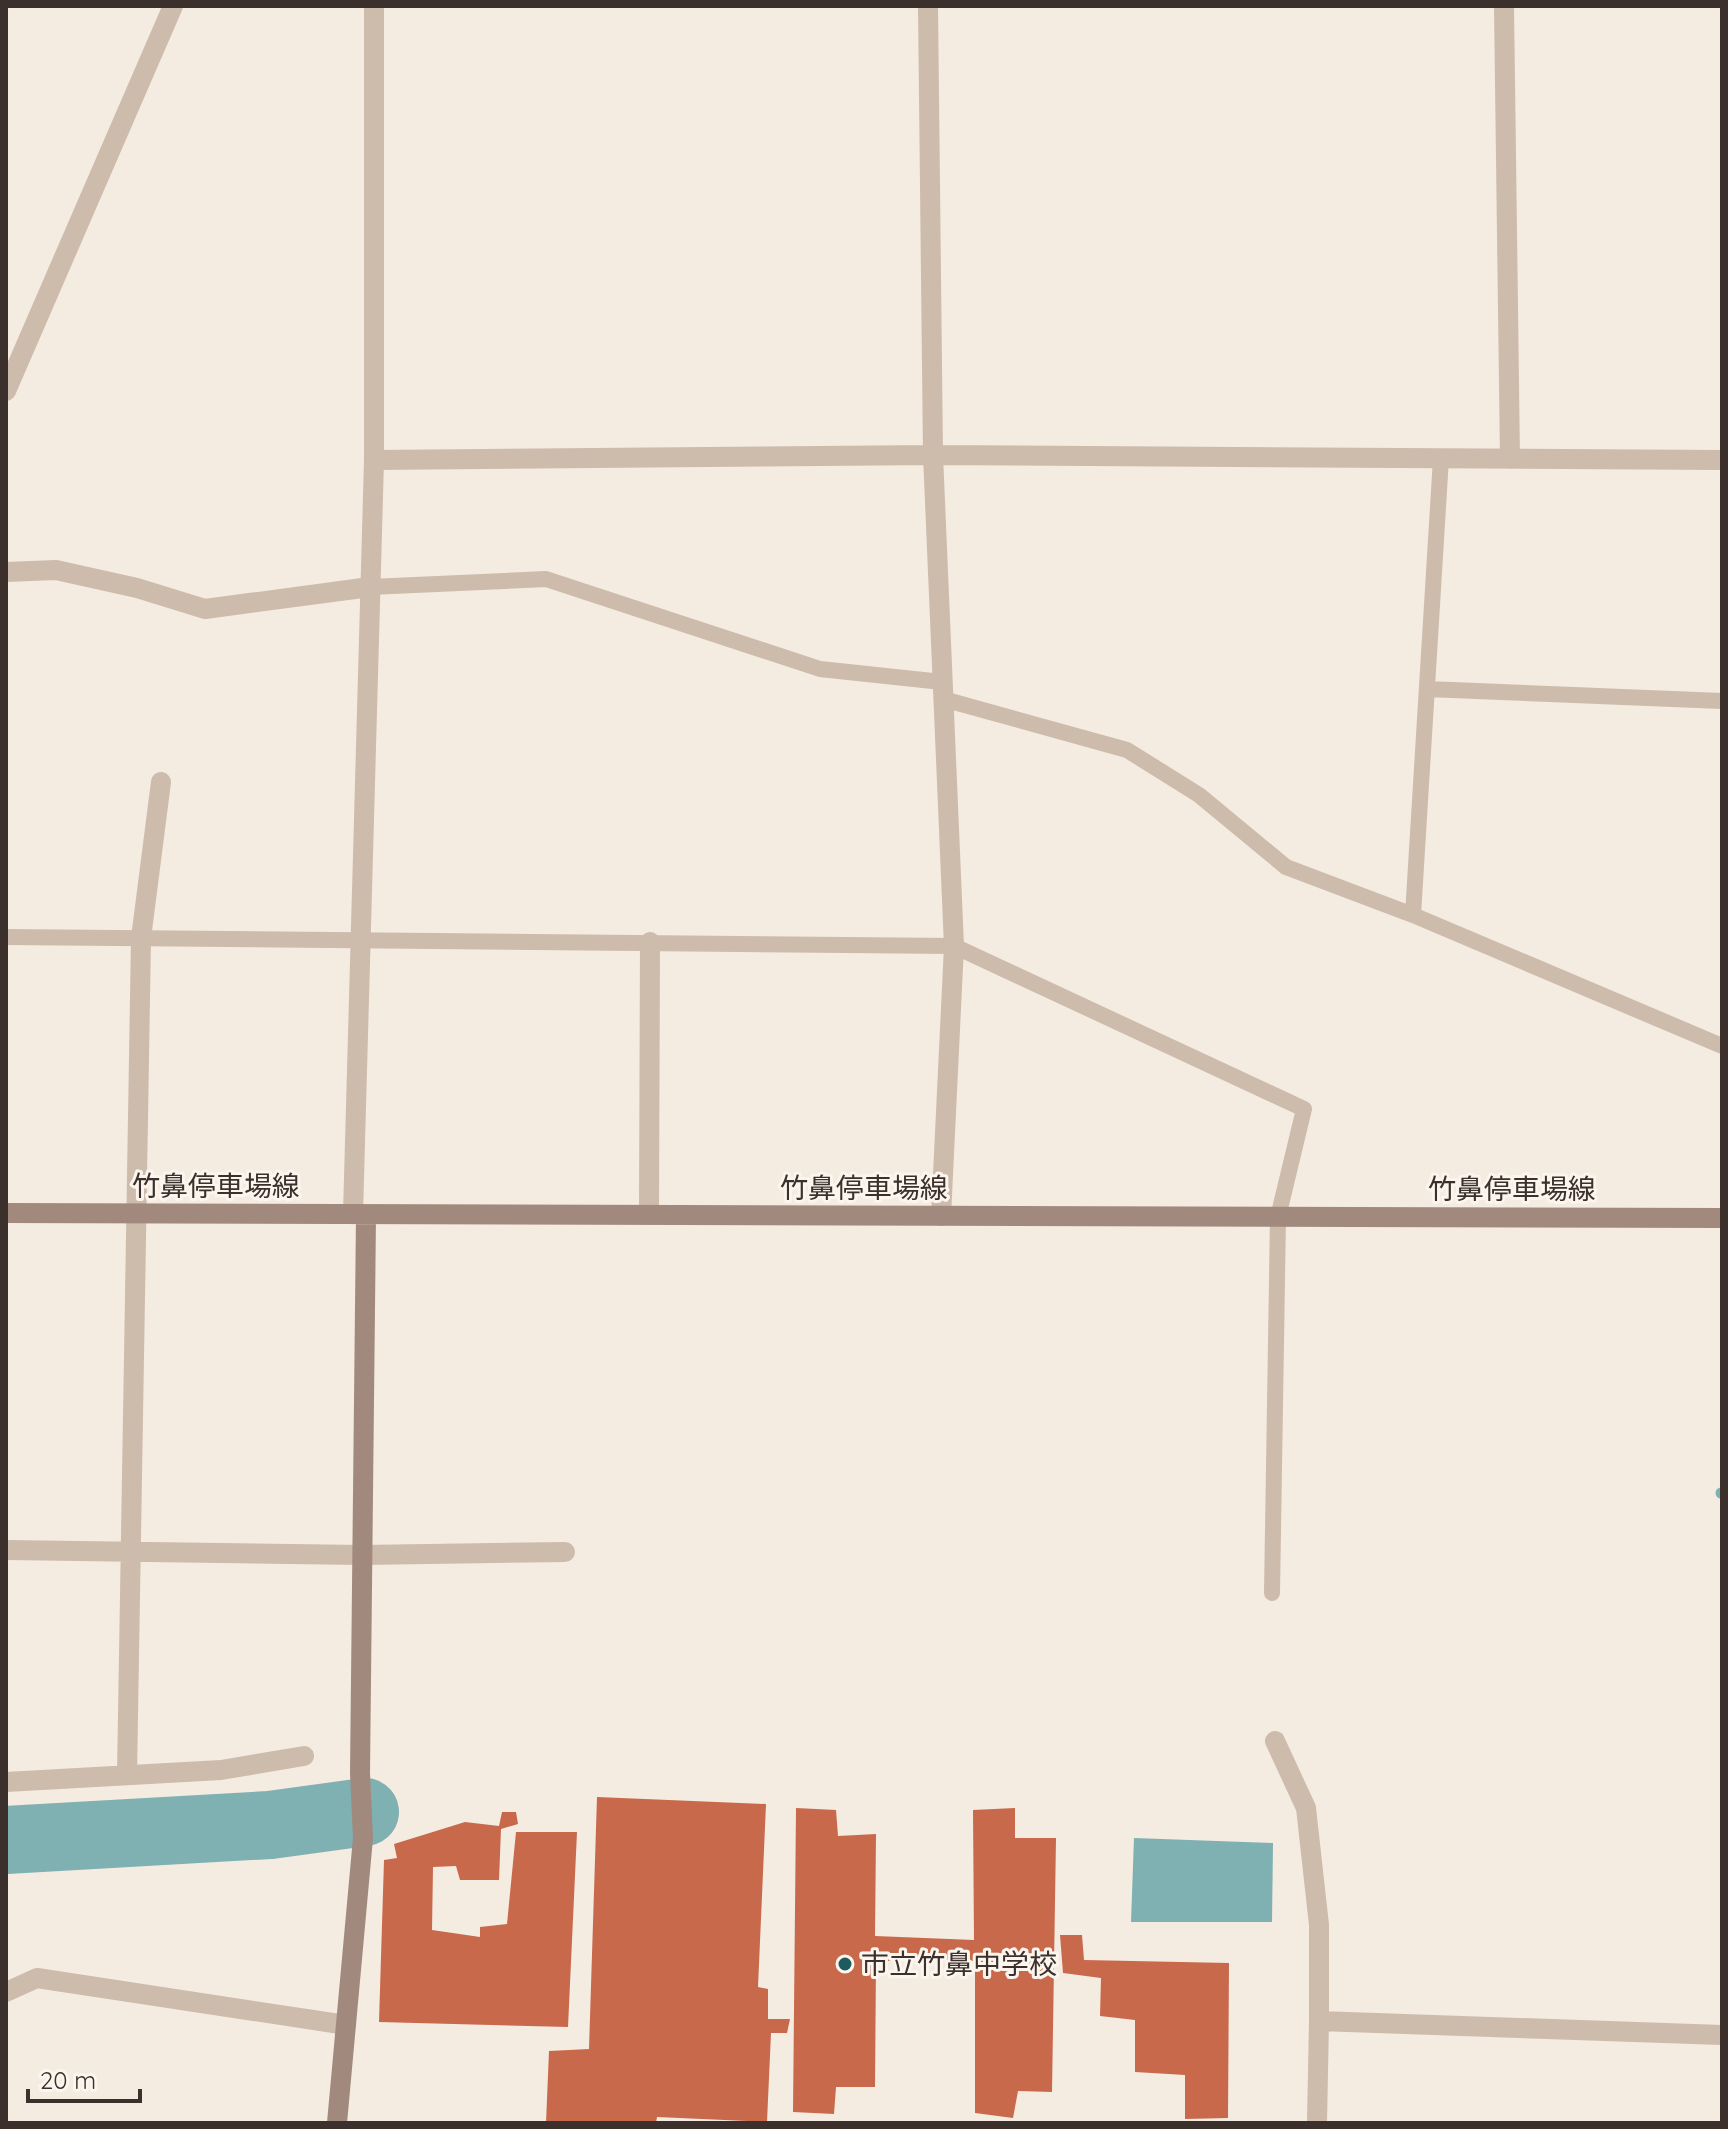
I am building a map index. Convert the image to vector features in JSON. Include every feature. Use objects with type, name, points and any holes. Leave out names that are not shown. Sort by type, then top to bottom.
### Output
[{"type":"main road","name":"竹鼻停車場線","points":[[6,1213],[1722,1218]]},
{"type":"main road","points":[[337,2123],[363,1838],[360,1773],[359,1214]]},
{"type":"street","points":[[6,391],[173,6]]},
{"type":"street","points":[[359,1214],[361,939],[374,460],[374,6]]},
{"type":"street","points":[[928,6],[933,455],[954,946],[941,1216]]},
{"type":"street","points":[[1504,6],[1510,459]]},
{"type":"street","points":[[374,460],[933,455],[1722,460]]},
{"type":"street","points":[[6,572],[56,570],[137,588],[205,609],[370,587]]},
{"type":"street","points":[[127,1775],[139,1214],[141,938],[161,782]]},
{"type":"street","points":[[649,1215],[650,942]]},
{"type":"street","points":[[6,1550],[362,1555],[565,1552]]},
{"type":"street","points":[[1275,1741],[1306,1808],[1319,1925],[1317,2123]]},
{"type":"street","points":[[6,1782],[221,1770],[304,1756]]},
{"type":"street","points":[[6,1992],[37,1978],[346,2025]]},
{"type":"street","points":[[1319,2021],[1722,2035]]},
{"type":"lane","points":[[1413,915],[1441,458]]},
{"type":"lane","points":[[370,587],[546,579],[820,669],[943,690],[1127,750],[1199,795],[1286,867],[1413,915],[1722,1046]]},
{"type":"lane","points":[[1427,689],[1722,701]]},
{"type":"lane","points":[[6,937],[954,946],[1304,1109],[1278,1217],[1272,1593]]},
{"type":"water","points":[[1134,1838],[1273,1843],[1272,1922],[1131,1922]]},
{"type":"building","points":[[597,1797],[766,1804],[758,1987],[768,1989],[768,2019],[790,2019],[787,2033],[771,2033],[767,2122],[657,2117],[656,2123],[546,2123],[549,2051],[589,2049]]},
{"type":"building","points":[[796,1808],[836,1810],[838,1836],[876,1834],[875,1936],[974,1940],[973,1810],[1015,1808],[1015,1838],[1056,1838],[1052,2092],[1018,2091],[1013,2118],[975,2113],[975,1961],[876,1961],[875,2087],[836,2087],[834,2114],[793,2112]]},
{"type":"building","points":[[502,1812],[516,1812],[518,1824],[501,1829],[499,1880],[460,1880],[456,1866],[433,1867],[432,1930],[480,1937],[480,1927],[507,1924],[516,1832],[577,1832],[568,2027],[379,2022],[384,1860],[397,1858],[394,1844],[465,1822],[499,1826]]},
{"type":"building","points":[[1060,1935],[1082,1935],[1084,1960],[1229,1963],[1228,2118],[1185,2119],[1185,2075],[1135,2072],[1135,2020],[1100,2016],[1101,1978],[1063,1973]]},
{"type":"waterway","points":[[6,1840],[270,1825],[365,1812]]},
{"type":"place","name":"市立竹鼻中学校","points":[[845,1964]]}]
